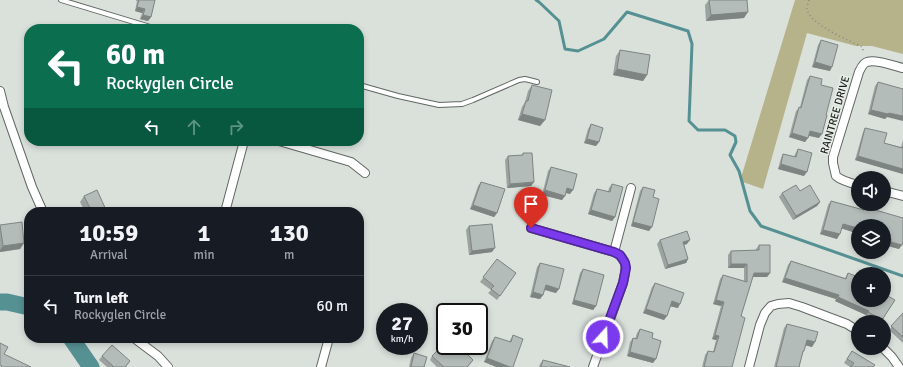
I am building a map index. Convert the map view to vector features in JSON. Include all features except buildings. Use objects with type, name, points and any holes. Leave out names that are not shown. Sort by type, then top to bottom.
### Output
[{"type":"street","points":[[866,62],[876,61],[903,68]]},
{"type":"street","name":"RAINTREE DRIVE","points":[[851,183],[836,176],[833,157],[859,72],[866,62]]},
{"type":"street","points":[[0,90],[4,107],[32,187],[41,207]]},
{"type":"street","points":[[226,207],[243,146]]},
{"type":"street","points":[[295,146],[351,162],[365,173]]},
{"type":"street","points":[[614,252],[631,188]]},
{"type":"street","points":[[891,193],[903,196]]},
{"type":"street","points":[[531,228],[614,252],[620,255],[625,263],[626,268],[623,283],[593,367]]},
{"type":"street","points":[[749,367],[760,325],[765,313],[772,306],[789,303],[802,306],[851,327]]},
{"type":"street","points":[[141,343],[158,356],[168,367]]},
{"type":"street","points":[[320,367],[327,343]]},
{"type":"street","points":[[890,355],[899,367]]},
{"type":"lane","points":[[61,0],[140,24]]},
{"type":"lane","points":[[364,86],[439,105],[462,104],[519,80],[525,79],[537,82]]},
{"type":"path","points":[[809,0],[807,9],[811,16],[824,27],[862,47],[866,62]]},
{"type":"shaded area","points":[[795,0],[903,0],[903,54],[872,46],[856,46],[807,33],[763,189],[740,181]]},
{"type":"waterway","points":[[536,0],[559,21],[565,49],[578,51],[604,39],[627,12],[688,31],[692,44],[689,121],[698,130],[725,130],[735,136],[736,142],[730,155],[739,171],[750,211],[761,226],[903,276]]},
{"type":"waterway","points":[[0,302],[24,306]]},
{"type":"waterway","points":[[74,343],[91,367]]},
{"type":"route","points":[[531,228],[620,255],[626,268],[623,283],[603,337]]}]
